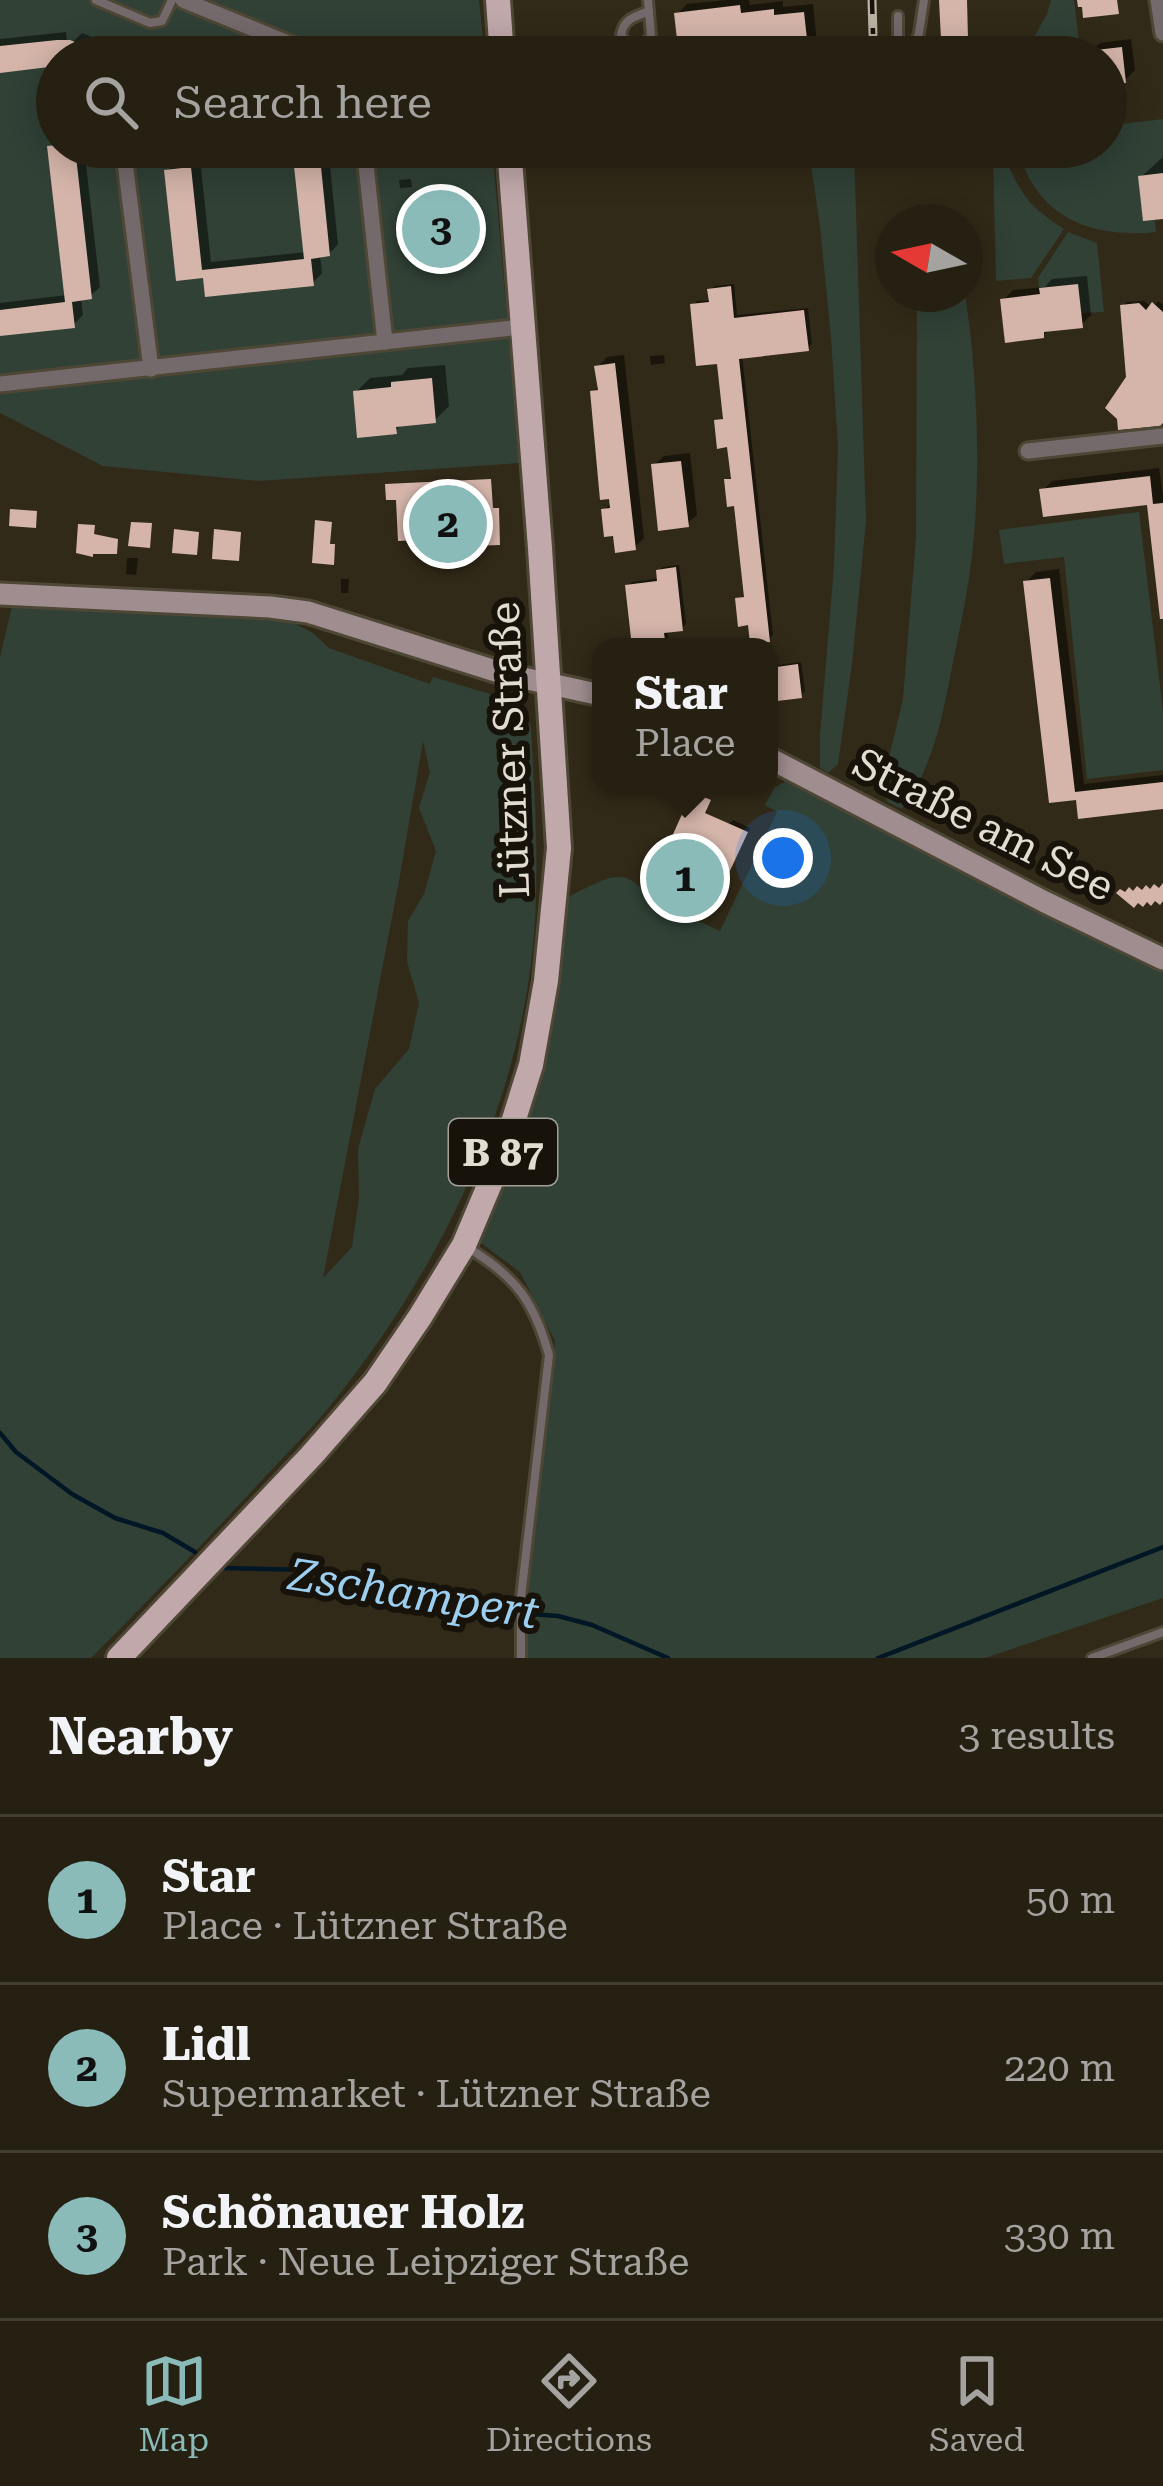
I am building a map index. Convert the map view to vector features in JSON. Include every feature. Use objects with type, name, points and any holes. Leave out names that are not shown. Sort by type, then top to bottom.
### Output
[{"type":"main road","points":[[498,0],[501,36]]},
{"type":"main road","name":"Lützner Straße","points":[[119,1658],[375,1383],[464,1245],[505,1148],[531,1065],[546,981],[559,848],[511,168]]},
{"type":"street","points":[[183,0],[271,36]]},
{"type":"street","points":[[1158,0],[1163,33]]},
{"type":"street","points":[[126,168],[151,369]]},
{"type":"street","points":[[366,168],[385,341]]},
{"type":"street","points":[[0,384],[522,327]]},
{"type":"street","points":[[1028,451],[1163,436]]},
{"type":"street","points":[[0,594],[308,612],[516,677],[592,693]]},
{"type":"street","name":"Straße am See","points":[[778,763],[1163,959]]},
{"type":"lane","points":[[96,0],[157,23],[172,0]]},
{"type":"lane","points":[[919,36],[924,0]]},
{"type":"lane","points":[[623,36],[623,25],[648,5],[651,36]]},
{"type":"lane","points":[[898,16],[898,36]]},
{"type":"lane","points":[[464,1245],[518,1285],[539,1320],[549,1355],[521,1597],[520,1658]]},
{"type":"lane","points":[[1092,1658],[1163,1632]]},
{"type":"green space","points":[[0,0],[479,0],[483,36],[36,36],[36,168],[494,168],[520,463],[259,481],[103,466],[0,413]]},
{"type":"green space","points":[[1051,0],[1074,0],[1078,36],[1035,36]]},
{"type":"green space","points":[[1163,119],[1163,173],[1143,220],[1155,220],[1156,232],[1109,231],[1068,218],[1037,190],[1025,168],[1127,168],[1127,123]]},
{"type":"green space","points":[[811,168],[855,168],[866,521],[838,764],[828,773],[820,768],[820,735],[838,447]]},
{"type":"green space","points":[[993,168],[1010,168],[1030,202],[1064,229],[1031,278],[996,281]]},
{"type":"green space","points":[[1068,232],[1097,243],[1104,312],[1081,313],[1077,284],[1039,288],[1038,278]]},
{"type":"green space","points":[[917,312],[967,312],[975,396],[974,538],[941,720],[930,757],[902,809],[887,802],[886,770],[903,699],[916,537]]},
{"type":"green space","points":[[1139,512],[1163,711],[1163,770],[1087,779],[1064,557],[1004,564],[999,530]]},
{"type":"green space","points":[[12,606],[272,617],[313,633],[329,648],[430,684],[433,677],[510,700],[531,727],[536,875],[531,964],[505,1084],[461,1199],[401,1307],[330,1406],[91,1658],[0,1658],[0,657]],"holes":[[[423,741],[430,772],[419,808],[436,851],[424,894],[408,921],[407,961],[419,1003],[409,1049],[375,1089],[358,1149],[359,1197],[352,1247],[323,1278]]]},
{"type":"green space","points":[[785,782],[1163,969],[1163,1598],[985,1658],[526,1658],[555,1341],[520,1272],[474,1238],[553,983],[568,897],[603,880],[623,877],[650,902],[664,907],[672,897],[695,908],[692,918],[720,931],[777,812],[765,805],[771,794],[778,794],[778,786]]},
{"type":"building","points":[[939,0],[967,0],[968,36],[941,36]]},
{"type":"building","points":[[1077,0],[1117,0],[1119,14],[1083,18]]},
{"type":"building","points":[[740,5],[741,13],[804,12],[807,36],[677,36],[674,13]]},
{"type":"building","points":[[36,42],[36,69],[0,73],[0,46]]},
{"type":"building","points":[[50,168],[77,168],[92,299],[72,302],[75,328],[0,336],[0,310],[65,302]]},
{"type":"building","points":[[191,168],[202,270],[304,259],[294,168],[321,168],[330,256],[311,259],[314,286],[205,297],[203,278],[176,281],[164,170]]},
{"type":"building","points":[[1163,173],[1163,219],[1143,221],[1138,176]]},
{"type":"building","points":[[1078,284],[1083,328],[1005,343],[1000,299]]},
{"type":"building","points":[[731,286],[734,318],[804,310],[809,351],[739,359],[770,638],[749,638],[748,625],[738,627],[735,598],[744,597],[734,506],[727,507],[724,479],[731,479],[727,447],[717,449],[714,420],[723,419],[717,364],[696,366],[690,304],[709,302],[707,289]]},
{"type":"building","points":[[1152,302],[1163,312],[1163,423],[1118,430],[1117,419],[1105,408],[1126,377],[1120,305],[1139,303],[1146,310]]},
{"type":"building","points":[[615,363],[636,550],[615,553],[613,536],[604,537],[601,509],[610,508],[609,499],[600,500],[590,391],[598,390],[594,366]]},
{"type":"building","points":[[432,378],[436,423],[357,438],[353,391]]},
{"type":"building","points":[[681,461],[689,527],[658,531],[651,464]]},
{"type":"building","points":[[1150,476],[1153,504],[1163,503],[1163,619],[1147,505],[1043,517],[1039,489]]},
{"type":"building","points":[[491,479],[493,508],[499,508],[500,545],[419,548],[419,540],[398,541],[396,500],[386,500],[385,484]]},
{"type":"building","points":[[10,509],[37,511],[36,528],[9,526]]},
{"type":"building","points":[[315,520],[332,522],[334,565],[312,563]]},
{"type":"building","points":[[131,522],[152,523],[150,548],[128,546]]},
{"type":"building","points":[[78,524],[95,525],[94,534],[118,539],[117,554],[76,553]]},
{"type":"building","points":[[174,529],[199,532],[197,555],[172,553]]},
{"type":"building","points":[[214,529],[241,532],[239,561],[212,559]]},
{"type":"building","points":[[676,567],[683,631],[664,633],[665,638],[631,638],[625,585],[657,581],[656,570]]},
{"type":"building","points":[[1050,578],[1075,792],[1163,782],[1163,809],[1078,819],[1076,800],[1049,803],[1023,581]]},
{"type":"building","points":[[798,664],[802,698],[778,701],[778,667]]},
{"type":"building","points":[[691,794],[711,800],[705,813],[748,832],[728,875],[707,865],[714,849],[693,840],[684,860],[665,852]]},
{"type":"building","points":[[677,866],[700,876],[693,891],[670,881]]},
{"type":"building","points":[[1163,883],[1160,905],[1155,901],[1134,908],[1116,893],[1137,886],[1150,889],[1154,884],[1159,888]]},
{"type":"waterway","name":"Zschampert","points":[[0,1433],[16,1452],[72,1494],[195,1552]]},
{"type":"waterway","name":"Zschampert","points":[[878,1658],[1163,1547]]},
{"type":"waterway","name":"Zschampert","points":[[224,1568],[309,1570],[335,1575],[381,1597],[558,1616],[592,1625],[668,1658]]},
{"type":"railway","points":[[872,0],[873,34]]},
{"type":"place","name":"Schönauer Holz","points":[[441,229]]},
{"type":"place","name":"Lidl","points":[[448,524]]},
{"type":"place","name":"Star","points":[[685,878]]}]
